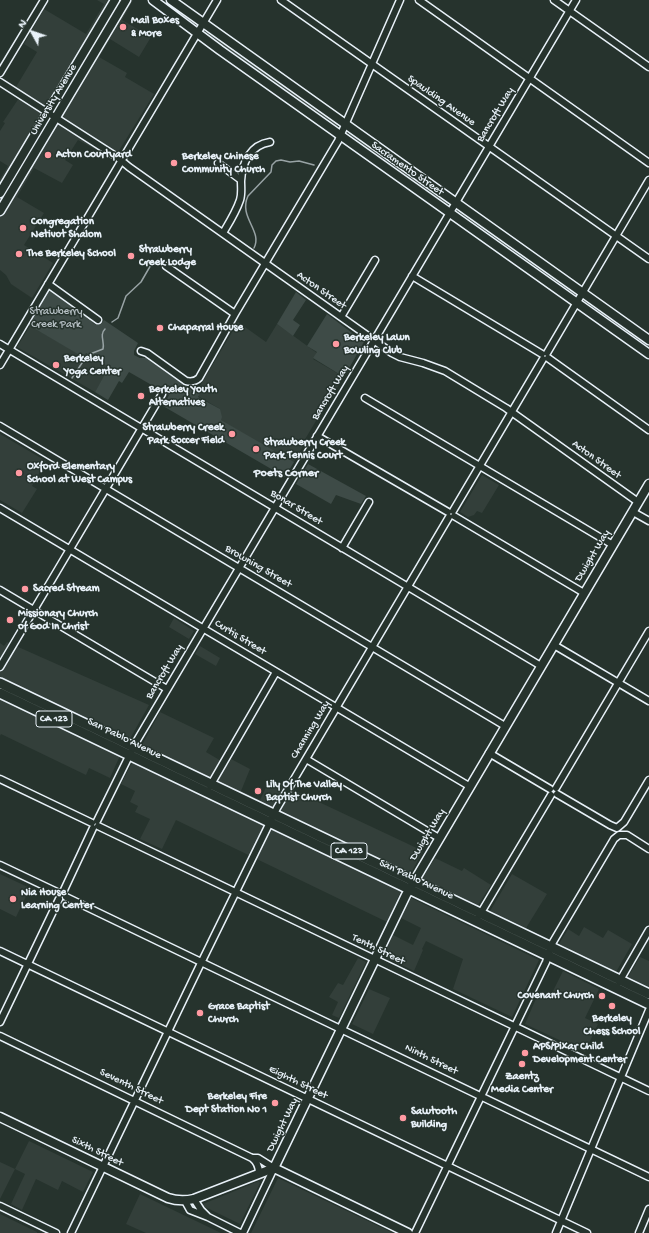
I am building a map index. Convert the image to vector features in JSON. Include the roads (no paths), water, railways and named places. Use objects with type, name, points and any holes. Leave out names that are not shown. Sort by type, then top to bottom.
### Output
[{"type":"main road","name":"San Pablo Avenue","points":[[0,683],[131,751],[617,984],[649,1004]]},
{"type":"main road","name":"San Pablo Avenue","points":[[0,693],[131,751]]},
{"type":"main road","name":"San Pablo Avenue","points":[[617,984],[649,994]]},
{"type":"street","points":[[0,73],[44,0]]},
{"type":"street","name":"University Avenue","points":[[0,193],[115,0]]},
{"type":"street","name":"University Avenue","points":[[0,211],[126,0]]},
{"type":"street","name":"Sacramento Street","points":[[153,0],[340,136],[649,354]]},
{"type":"street","name":"Sacramento Street","points":[[171,0],[649,340]]},
{"type":"street","points":[[0,365],[217,0]]},
{"type":"street","name":"Spaulding Avenue","points":[[281,0],[649,259]]},
{"type":"street","points":[[140,351],[147,353],[181,378],[189,382],[198,378],[340,136],[400,0]]},
{"type":"street","points":[[419,0],[649,163]]},
{"type":"street","points":[[554,0],[649,67]]},
{"type":"street","name":"Bancroft Way","points":[[0,1022],[131,751],[576,0]]},
{"type":"street","name":"Acton Street","points":[[0,82],[121,161],[222,234],[396,355],[430,365],[445,372],[512,412],[638,502]]},
{"type":"street","points":[[222,234],[241,198],[241,180],[248,155],[258,145],[270,142]]},
{"type":"street","points":[[218,163],[241,180]]},
{"type":"street","name":"Channing Way","points":[[71,1233],[271,818],[649,180]]},
{"type":"street","points":[[341,317],[375,260]]},
{"type":"street","points":[[166,266],[235,314]]},
{"type":"street","points":[[412,276],[545,356],[649,430]]},
{"type":"street","points":[[48,284],[98,320]]},
{"type":"street","name":"Bonar Street","points":[[0,344],[541,666]]},
{"type":"street","points":[[0,667],[162,394]]},
{"type":"street","points":[[365,398],[613,545]]},
{"type":"street","name":"Browning Street","points":[[0,426],[505,726]]},
{"type":"street","points":[[317,436],[584,594]]},
{"type":"street","name":"Dwight Way","points":[[242,1233],[411,886],[649,484]]},
{"type":"street","points":[[342,548],[369,502]]},
{"type":"street","name":"Curtis Street","points":[[0,508],[469,786]]},
{"type":"street","points":[[633,512],[649,521]]},
{"type":"street","points":[[0,590],[167,689]]},
{"type":"street","points":[[478,917],[649,631]]},
{"type":"street","points":[[554,645],[649,701]]},
{"type":"street","points":[[208,788],[276,672]]},
{"type":"street","points":[[489,753],[553,792],[617,828],[624,822],[649,780]]},
{"type":"street","points":[[306,758],[439,838]]},
{"type":"street","name":"Tenth Street","points":[[0,779],[649,1091]]},
{"type":"street","points":[[415,1233],[515,1027],[550,952],[553,942],[614,839],[618,835],[626,835],[649,849]]},
{"type":"street","name":"Ninth Street","points":[[0,865],[649,1177]]},
{"type":"street","points":[[617,984],[649,930]]},
{"type":"street","name":"Eighth Street","points":[[0,951],[587,1233]]},
{"type":"street","points":[[556,1233],[649,1010]]},
{"type":"street","name":"Seventh Street","points":[[0,1036],[252,1158],[258,1158],[274,1168],[408,1233]]},
{"type":"street","name":"Sixth Street","points":[[0,1117],[168,1198],[185,1201],[194,1199],[200,1210],[208,1217]]},
{"type":"street","points":[[252,1158],[259,1166],[259,1173]]},
{"type":"street","points":[[194,1199],[274,1168]]},
{"type":"street","name":"Sixth Street","points":[[185,1201],[190,1210],[242,1233]]},
{"type":"street","points":[[0,1206],[56,1233]]},
{"type":"street","points":[[639,1233],[649,1209]]},
{"type":"waterway","points":[[254,248],[256,242],[255,236],[246,211],[248,196],[271,172],[272,165],[276,161],[299,161],[314,165]]},
{"type":"waterway","points":[[112,322],[118,318],[126,296],[141,282],[152,263],[160,259]]},
{"type":"waterway","points":[[74,306],[76,311],[82,312],[90,319]]},
{"type":"waterway","points":[[72,378],[86,357],[103,349],[102,334],[105,329]]},
{"type":"place","name":"Mail Boxes & More","points":[[123,27]]},
{"type":"place","name":"Acton Courtyard","points":[[48,155]]},
{"type":"place","name":"Berkeley Chinese Community Church","points":[[174,163]]},
{"type":"place","name":"Congregation Netivot Shalom","points":[[23,228]]},
{"type":"place","name":"The Berkeley School","points":[[19,254]]},
{"type":"place","name":"Strawberry Creek Lodge","points":[[131,256]]},
{"type":"place","name":"Chaparral House","points":[[160,328]]},
{"type":"place","name":"Berkeley Lawn Bowling Club","points":[[336,344]]},
{"type":"place","name":"Berkeley Yoga Center","points":[[56,365]]},
{"type":"place","name":"Berkeley Youth Alternatives","points":[[141,396]]},
{"type":"place","name":"Strawberry Creek Park Soccer Field","points":[[232,434]]},
{"type":"place","name":"Strawberry Creek Park Tennis Court","points":[[256,449]]},
{"type":"place","name":"Oxford Elementary School at West Campus","points":[[19,473]]},
{"type":"place","name":"Sacred Stream","points":[[25,589]]},
{"type":"place","name":"Missionary Church of God In Christ","points":[[10,620]]},
{"type":"place","name":"Lily Of The Valley Baptist Church","points":[[258,791]]},
{"type":"place","name":"Nia House Learning Center","points":[[13,899]]},
{"type":"place","name":"Covenant Church","points":[[602,996]]},
{"type":"place","name":"Berkeley Chess School","points":[[612,1006]]},
{"type":"place","name":"Grace Baptist Church","points":[[200,1013]]},
{"type":"place","name":"APS/Pixar Child Development Center","points":[[525,1053]]},
{"type":"place","name":"Zaentz Media Center","points":[[522,1064]]},
{"type":"place","name":"Berkeley Fire Dept Station No 1","points":[[275,1103]]},
{"type":"place","name":"Sawtooth Building","points":[[403,1118]]},
{"type":"district","name":"Poets Corner","points":[[286,474]]},
{"type":"park label","name":"Strawberry Creek Park","points":[[56,318]]}]
